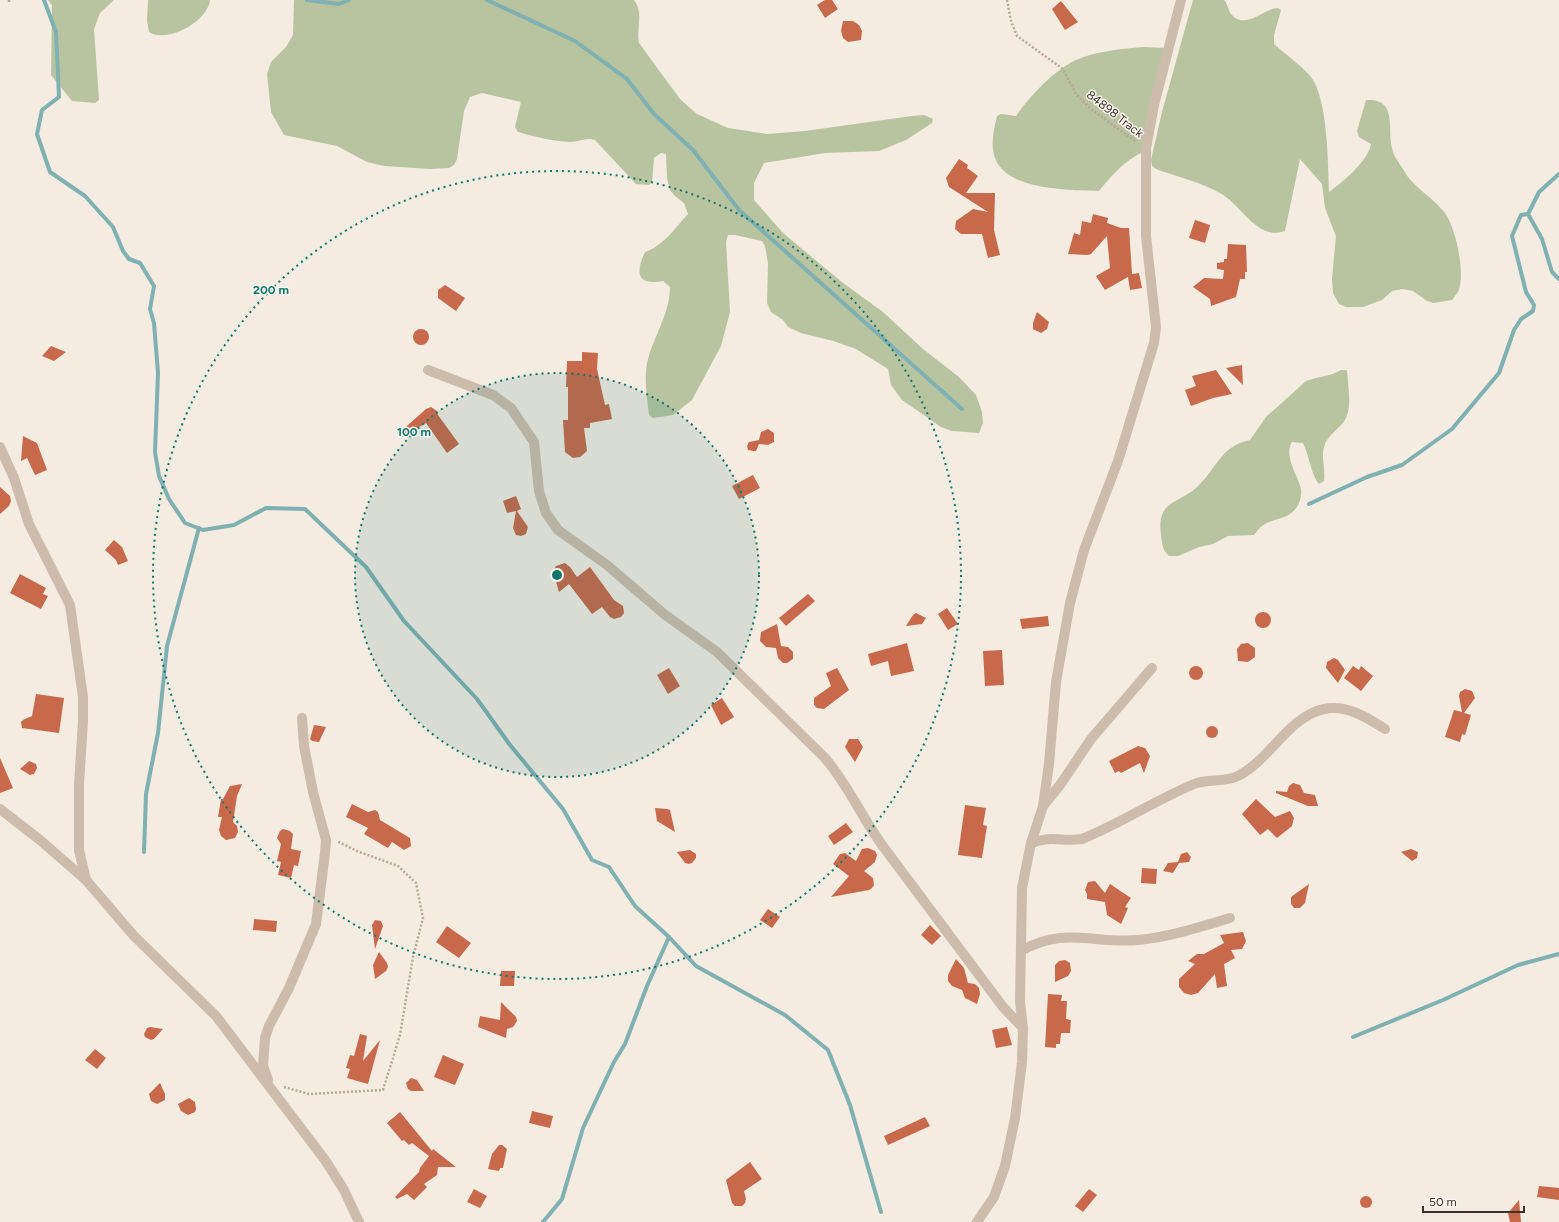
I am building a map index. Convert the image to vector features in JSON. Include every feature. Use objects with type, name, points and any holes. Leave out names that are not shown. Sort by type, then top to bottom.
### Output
[{"type":"street","points":[[977,1222],[994,1197],[1004,1166],[1015,1118],[1022,1062],[1023,1028],[1020,1002],[1022,888],[1031,843],[1043,806],[1049,764],[1056,682],[1070,602],[1084,550],[1118,461],[1154,343],[1156,321],[1146,236],[1146,148],[1154,105],[1181,0]]},
{"type":"street","points":[[428,370],[493,395],[511,408],[534,442],[540,491],[546,513],[558,530],[607,565],[664,614],[717,652],[825,758],[840,776],[867,824],[885,849],[1003,1006],[1023,1028]]},
{"type":"street","points":[[0,447],[14,478],[29,524],[70,605],[83,697],[84,721],[79,785],[79,850],[86,880]]},
{"type":"street","points":[[1043,806],[1060,786],[1091,739],[1152,668]]},
{"type":"street","points":[[1031,843],[1046,838],[1074,840],[1082,839],[1113,825],[1170,794],[1196,783],[1230,779],[1238,776],[1250,769],[1297,723],[1314,712],[1325,709],[1338,709],[1364,715],[1386,729]]},
{"type":"street","points":[[269,1085],[263,1066],[265,1038],[268,1026],[289,988],[316,924],[325,853],[324,834],[313,792],[304,746],[302,718]]},
{"type":"street","points":[[0,809],[40,840],[86,880],[134,936],[216,1016],[325,1160],[344,1190],[360,1222]]},
{"type":"street","points":[[1021,951],[1034,944],[1064,936],[1112,940],[1138,940],[1194,929],[1230,918]]},
{"type":"path","name":"84898 Track","points":[[1007,0],[1011,21],[1017,36],[1063,69],[1076,94],[1091,109],[1146,148]]},
{"type":"path","points":[[269,1085],[309,1094],[383,1090],[400,1035],[413,957],[423,918],[416,883],[398,866],[357,852],[324,834]]},
{"type":"green space","points":[[48,0],[114,0],[100,13],[94,29],[99,100],[95,103],[72,101],[51,75],[52,5]]},
{"type":"green space","points":[[148,0],[210,0],[208,8],[195,23],[176,33],[157,35],[149,32],[147,21]]},
{"type":"green space","points":[[294,0],[634,0],[639,10],[639,43],[680,99],[697,114],[728,128],[767,134],[805,131],[912,116],[924,115],[933,119],[932,123],[906,140],[879,151],[825,153],[764,163],[754,183],[754,200],[783,233],[843,283],[883,312],[923,349],[959,377],[976,395],[982,412],[983,423],[979,433],[952,431],[941,427],[902,400],[891,385],[888,369],[856,349],[833,341],[801,333],[788,327],[783,320],[771,312],[767,303],[768,263],[765,246],[762,241],[735,235],[728,235],[726,242],[730,312],[721,346],[692,400],[673,415],[653,418],[649,415],[646,389],[646,369],[650,353],[667,307],[670,287],[663,281],[648,282],[643,280],[639,272],[640,266],[645,252],[663,241],[688,214],[684,203],[670,190],[667,178],[666,154],[661,153],[654,158],[652,182],[649,185],[636,184],[595,140],[588,139],[570,142],[518,132],[515,127],[521,102],[482,93],[470,97],[464,111],[457,159],[454,165],[449,168],[430,169],[384,166],[367,162],[337,146],[284,135],[271,112],[267,74],[271,62],[286,47],[293,35]]},
{"type":"green space","points":[[1193,0],[1224,0],[1231,14],[1236,19],[1242,20],[1248,20],[1273,9],[1278,8],[1281,10],[1274,35],[1274,44],[1311,77],[1317,87],[1321,100],[1326,133],[1329,192],[1354,171],[1369,150],[1371,144],[1359,137],[1357,131],[1366,100],[1376,101],[1383,104],[1387,109],[1389,116],[1392,148],[1396,159],[1412,182],[1445,213],[1453,229],[1459,252],[1461,275],[1458,292],[1452,300],[1433,303],[1427,301],[1413,291],[1402,289],[1392,291],[1382,300],[1363,307],[1346,307],[1339,304],[1333,293],[1332,279],[1336,236],[1325,208],[1322,184],[1300,159],[1285,231],[1275,233],[1258,227],[1228,198],[1213,189],[1156,169],[1152,166],[1151,160],[1162,112]]},
{"type":"green space","points":[[1143,47],[1166,48],[1143,152],[1124,164],[1099,191],[1057,189],[1026,183],[1012,177],[1002,169],[995,158],[993,148],[993,137],[997,116],[1001,114],[1016,116],[1043,84],[1059,70],[1076,60],[1100,52]]},
{"type":"green space","points":[[1341,370],[1347,371],[1349,398],[1348,412],[1343,423],[1331,435],[1325,444],[1323,453],[1324,481],[1319,484],[1316,480],[1303,443],[1292,442],[1289,454],[1290,460],[1300,484],[1301,491],[1299,503],[1294,511],[1264,525],[1254,535],[1228,536],[1213,544],[1199,547],[1178,556],[1169,556],[1162,543],[1160,523],[1162,514],[1166,508],[1199,485],[1226,452],[1232,447],[1250,440],[1266,417],[1306,381],[1333,374]]},
{"type":"building","points":[[825,0],[832,0],[838,9],[825,18],[817,5]]},
{"type":"building","points":[[1061,1],[1078,22],[1065,30],[1052,9]]},
{"type":"building","points":[[843,21],[853,21],[859,25],[862,31],[861,40],[848,42],[843,38],[841,31]]},
{"type":"building","points":[[959,159],[968,165],[967,168],[978,176],[966,193],[995,193],[994,230],[1000,255],[988,258],[982,234],[961,234],[955,229],[956,221],[973,209],[988,212],[949,187],[946,178]]},
{"type":"building","points":[[1093,214],[1108,218],[1107,223],[1121,228],[1129,228],[1132,274],[1139,273],[1142,288],[1130,290],[1128,277],[1105,290],[1096,276],[1110,268],[1107,236],[1091,254],[1068,254],[1074,233],[1080,235],[1082,221],[1091,223]]},
{"type":"building","points":[[1195,220],[1210,225],[1205,243],[1189,238]]},
{"type":"building","points":[[1228,244],[1246,245],[1247,272],[1245,272],[1245,279],[1240,279],[1236,297],[1211,306],[1210,299],[1193,287],[1204,278],[1223,279],[1224,270],[1217,269],[1217,263],[1224,262],[1224,259],[1227,259]]},
{"type":"building","points":[[445,285],[465,298],[456,311],[438,298],[438,290]]},
{"type":"building","points":[[1037,312],[1049,322],[1047,329],[1041,333],[1033,329],[1033,323]]},
{"type":"building","points":[[421,329],[428,334],[429,337],[424,344],[421,345],[414,340],[413,337],[418,330]]},
{"type":"building","points":[[51,346],[66,352],[54,361],[42,356]]},
{"type":"building","points":[[582,352],[598,353],[597,369],[605,405],[609,404],[612,419],[590,423],[590,428],[584,428],[587,451],[580,457],[573,458],[565,452],[563,420],[568,420],[568,387],[566,387],[567,361],[582,361]]},
{"type":"building","points":[[1242,365],[1243,385],[1226,368]]},
{"type":"building","points":[[1216,370],[1232,394],[1213,398],[1191,406],[1185,390],[1196,386],[1192,376]]},
{"type":"building","points":[[431,407],[437,411],[438,415],[459,444],[447,453],[426,423],[402,437],[399,433],[426,409]]},
{"type":"building","points":[[768,429],[774,433],[774,442],[768,445],[759,444],[756,451],[748,450],[747,446],[749,442],[759,440],[761,432]]},
{"type":"building","points":[[23,436],[37,443],[47,470],[35,475],[27,458],[21,461]]},
{"type":"building","points":[[753,475],[760,488],[739,499],[732,486]]},
{"type":"building","points":[[0,487],[10,496],[11,501],[9,506],[0,514]]},
{"type":"building","points":[[516,496],[521,509],[517,511],[528,527],[526,534],[521,536],[516,535],[513,528],[516,511],[507,513],[503,501]]},
{"type":"building","points":[[114,540],[122,547],[128,561],[118,565],[116,560],[105,550]]},
{"type":"building","points":[[565,563],[577,577],[590,567],[614,600],[623,606],[624,613],[621,617],[614,619],[610,617],[602,607],[592,614],[569,584],[559,592],[553,571],[556,566]]},
{"type":"building","points":[[20,574],[46,588],[43,594],[48,596],[41,609],[10,593]]},
{"type":"building","points":[[808,594],[815,601],[786,626],[779,618]]},
{"type":"building","points":[[947,608],[958,624],[948,630],[938,614]]},
{"type":"building","points":[[1260,612],[1266,612],[1271,617],[1269,626],[1266,628],[1260,628],[1255,623],[1255,617]]},
{"type":"building","points":[[916,613],[926,618],[922,624],[906,626],[913,615]]},
{"type":"building","points":[[1048,616],[1049,626],[1022,629],[1020,619]]},
{"type":"building","points":[[777,624],[781,646],[788,647],[793,652],[793,659],[787,663],[783,663],[778,658],[776,648],[766,647],[760,641],[761,632]]},
{"type":"building","points":[[907,643],[914,671],[891,676],[888,661],[871,666],[868,654]]},
{"type":"building","points":[[1248,643],[1255,648],[1255,657],[1248,662],[1238,661],[1237,649],[1241,644]]},
{"type":"building","points":[[1002,650],[1004,685],[985,686],[983,651]]},
{"type":"building","points":[[1334,658],[1338,660],[1345,670],[1338,683],[1326,668],[1327,662]]},
{"type":"building","points":[[1193,666],[1199,666],[1203,670],[1203,676],[1199,680],[1193,680],[1189,676],[1189,670]]},
{"type":"building","points":[[1353,666],[1359,670],[1361,666],[1373,676],[1361,691],[1344,678]]},
{"type":"building","points":[[669,668],[680,686],[668,694],[657,675]]},
{"type":"building","points":[[837,668],[849,690],[824,709],[817,708],[814,705],[814,698],[831,686],[826,673]]},
{"type":"building","points":[[1465,689],[1472,691],[1475,698],[1464,713],[1471,715],[1465,735],[1462,734],[1460,742],[1445,737],[1454,710],[1462,712],[1459,696],[1460,692]]},
{"type":"building","points":[[36,694],[64,698],[59,733],[22,728],[21,722],[32,716]]},
{"type":"building","points":[[722,698],[734,717],[721,725],[711,705]]},
{"type":"building","points":[[314,725],[326,727],[319,742],[312,741],[310,739]]},
{"type":"building","points":[[1210,726],[1214,726],[1218,732],[1214,738],[1210,738],[1206,734],[1206,730]]},
{"type":"building","points":[[849,739],[858,739],[863,747],[855,762],[845,747]]},
{"type":"building","points":[[1138,746],[1145,748],[1150,756],[1144,773],[1140,763],[1121,773],[1119,771],[1115,773],[1109,761]]},
{"type":"building","points":[[0,758],[13,788],[0,793]]},
{"type":"building","points":[[29,761],[36,764],[37,768],[34,774],[30,775],[20,769]]},
{"type":"building","points":[[1293,783],[1300,785],[1304,793],[1315,795],[1318,806],[1308,806],[1276,793],[1276,791],[1287,792],[1289,786]]},
{"type":"building","points":[[242,784],[237,796],[233,822],[237,826],[238,832],[235,838],[226,840],[221,836],[219,830],[222,817],[218,817],[221,799],[223,799],[230,786]]},
{"type":"building","points":[[1256,799],[1275,817],[1290,811],[1294,818],[1292,826],[1277,838],[1268,829],[1260,835],[1242,814]]},
{"type":"building","points":[[352,804],[368,812],[375,810],[378,812],[380,820],[410,838],[411,846],[404,850],[392,842],[388,848],[364,834],[368,828],[346,817]]},
{"type":"building","points":[[965,805],[986,808],[983,825],[987,826],[982,858],[958,855]]},
{"type":"building","points":[[655,808],[670,810],[675,832],[657,821]]},
{"type":"building","points":[[846,823],[853,832],[834,845],[828,836]]},
{"type":"building","points":[[283,829],[290,831],[293,834],[291,849],[301,851],[298,866],[294,865],[291,878],[278,875],[281,862],[277,861],[281,844],[277,838],[280,831]]},
{"type":"building","points":[[868,848],[875,851],[877,855],[875,862],[864,871],[873,878],[874,885],[872,888],[869,890],[831,897],[849,876],[833,864],[840,854],[845,853],[856,861],[862,849]]},
{"type":"building","points":[[1411,849],[1418,852],[1417,858],[1412,861],[1401,852]]},
{"type":"building","points":[[690,850],[696,854],[696,858],[689,864],[685,863],[677,852]]},
{"type":"building","points":[[1187,852],[1191,857],[1189,862],[1179,863],[1173,873],[1163,871],[1168,863],[1178,862],[1181,854]]},
{"type":"building","points":[[1142,868],[1157,869],[1156,884],[1141,883]]},
{"type":"building","points":[[1095,881],[1105,893],[1110,884],[1131,898],[1125,907],[1128,908],[1121,924],[1107,915],[1105,902],[1087,899],[1085,890],[1088,882]]},
{"type":"building","points":[[1309,884],[1305,903],[1300,908],[1294,908],[1291,904],[1291,897]]},
{"type":"building","points":[[768,909],[780,917],[772,928],[760,920]]},
{"type":"building","points":[[254,919],[277,921],[276,932],[253,930]]},
{"type":"building","points":[[375,920],[381,921],[383,926],[375,949],[372,925]]},
{"type":"building","points":[[930,925],[941,936],[932,945],[921,935]]},
{"type":"building","points":[[447,926],[471,943],[459,958],[436,942]]},
{"type":"building","points":[[1243,932],[1246,941],[1242,949],[1231,950],[1235,958],[1224,964],[1227,986],[1217,988],[1215,974],[1198,993],[1191,995],[1184,993],[1179,987],[1179,979],[1195,964],[1188,961],[1197,954],[1204,954],[1224,943],[1220,935]]},
{"type":"building","points":[[379,952],[387,963],[388,967],[386,971],[375,979],[373,965]]},
{"type":"building","points":[[956,959],[964,968],[968,983],[975,984],[979,988],[980,994],[977,1004],[965,998],[962,990],[952,986],[948,981],[948,975]]},
{"type":"building","points":[[1065,960],[1070,963],[1071,971],[1068,976],[1055,982],[1055,965],[1059,961]]},
{"type":"building","points":[[501,971],[515,971],[514,986],[500,986]]},
{"type":"building","points":[[1048,994],[1062,995],[1061,1001],[1067,1001],[1066,1019],[1071,1020],[1070,1033],[1061,1033],[1060,1044],[1056,1044],[1056,1048],[1045,1047]]},
{"type":"building","points":[[501,1002],[516,1017],[517,1021],[513,1027],[507,1029],[506,1038],[478,1027],[480,1016],[500,1020]]},
{"type":"building","points":[[1007,1027],[1012,1045],[996,1048],[992,1030]]},
{"type":"building","points":[[147,1028],[163,1029],[154,1039],[151,1040],[145,1037],[144,1034]]},
{"type":"building","points":[[360,1034],[367,1036],[363,1061],[380,1040],[368,1084],[347,1078],[350,1069],[346,1068],[350,1055],[354,1056]]},
{"type":"building","points":[[95,1049],[106,1058],[97,1069],[85,1060]]},
{"type":"building","points":[[443,1055],[464,1064],[455,1085],[434,1077]]},
{"type":"building","points":[[411,1078],[417,1080],[424,1091],[411,1091],[408,1089],[406,1083]]},
{"type":"building","points":[[160,1083],[165,1094],[165,1100],[157,1104],[151,1101],[149,1094]]},
{"type":"building","points":[[189,1098],[195,1102],[196,1109],[195,1112],[188,1115],[181,1111],[178,1104]]},
{"type":"building","points":[[532,1111],[553,1116],[550,1128],[529,1123]]},
{"type":"building","points":[[400,1112],[432,1151],[433,1149],[456,1167],[438,1167],[437,1175],[424,1184],[427,1187],[414,1200],[407,1194],[397,1199],[395,1197],[419,1172],[420,1168],[429,1156],[412,1143],[409,1145],[404,1140],[402,1141],[387,1123]]},
{"type":"building","points":[[925,1117],[930,1126],[888,1145],[884,1136]]},
{"type":"building","points":[[499,1145],[502,1145],[507,1149],[503,1168],[500,1168],[499,1171],[488,1169],[492,1154]]},
{"type":"building","points":[[750,1162],[762,1179],[744,1191],[746,1199],[742,1206],[735,1206],[732,1203],[726,1180]]},
{"type":"building","points":[[1539,1186],[1559,1188],[1559,1200],[1537,1197]]},
{"type":"building","points":[[474,1189],[487,1196],[480,1208],[467,1202]]},
{"type":"building","points":[[1089,1189],[1097,1195],[1083,1212],[1075,1206]]},
{"type":"building","points":[[1368,1196],[1371,1197],[1371,1207],[1364,1208],[1361,1207],[1360,1200],[1361,1197]]},
{"type":"building","points":[[1519,1200],[1521,1222],[1510,1222],[1508,1213]]},
{"type":"waterway","points":[[44,0],[56,32],[59,97],[42,110],[37,134],[50,172],[85,196],[113,227],[123,251],[129,259],[140,263],[154,286],[150,309],[154,323],[158,373],[155,452],[159,476],[169,499],[185,523],[203,530],[234,525],[266,508],[305,509],[366,567],[404,621],[477,699],[510,745],[563,809],[592,860],[609,867],[635,906],[669,937],[696,966],[785,1015],[828,1050],[850,1105],[881,1212]]},
{"type":"waterway","points":[[307,0],[339,4],[349,0]]},
{"type":"waterway","points":[[487,0],[575,41],[627,79],[654,114],[693,150],[739,210],[962,409]]},
{"type":"waterway","points":[[1559,174],[1539,192],[1528,214],[1542,239],[1552,272],[1559,279]]},
{"type":"waterway","points":[[1309,504],[1367,477],[1402,465],[1452,429],[1499,373],[1514,330],[1521,319],[1533,311],[1534,305],[1526,292],[1512,236],[1521,215],[1528,214]]},
{"type":"waterway","points":[[144,852],[146,794],[158,733],[167,646],[199,528]]},
{"type":"waterway","points":[[543,1222],[562,1199],[583,1128],[614,1062],[625,1044],[647,986],[669,937]]},
{"type":"waterway","points":[[1353,1037],[1443,1000],[1518,965],[1559,954]]}]
